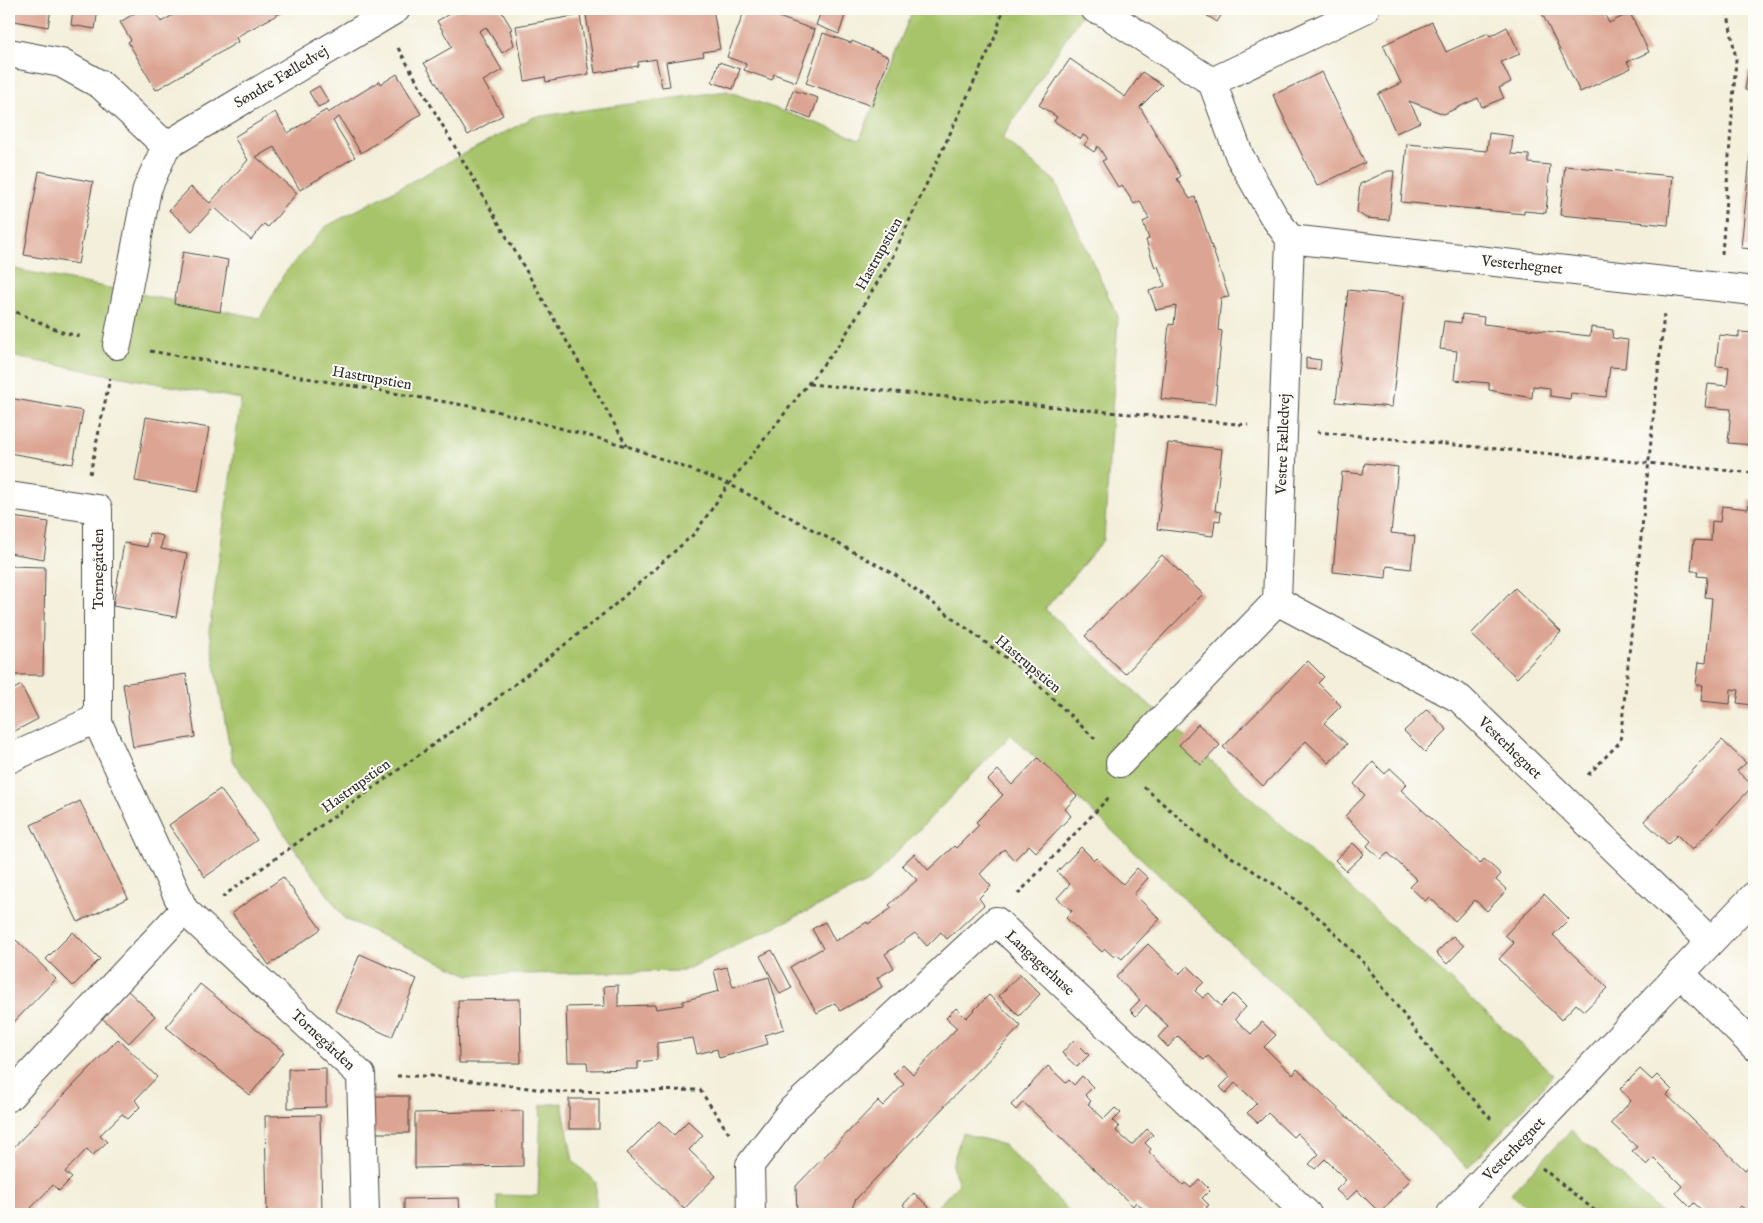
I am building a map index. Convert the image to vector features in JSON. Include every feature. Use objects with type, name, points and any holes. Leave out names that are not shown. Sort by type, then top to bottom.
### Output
[{"type":"street","points":[[1095,9],[1102,11],[1212,82],[1240,158],[1273,216],[1290,239]]},
{"type":"street","points":[[1212,82],[1365,9]]},
{"type":"street","name":"Søndre Fælledvej","points":[[166,146],[388,13]]},
{"type":"street","points":[[9,53],[61,63],[101,85],[166,146],[147,189],[116,345]]},
{"type":"street","name":"Vesterhegnet","points":[[1290,239],[1754,290]]},
{"type":"street","name":"Vestre Fælledvej","points":[[1277,600],[1290,239]]},
{"type":"street","name":"Tornegården","points":[[9,496],[98,509],[98,723],[184,910],[361,1076],[366,1214]]},
{"type":"street","points":[[1125,769],[1277,600]]},
{"type":"street","name":"Vesterhegnet","points":[[1277,600],[1460,699],[1710,941]]},
{"type":"street","points":[[9,759],[98,718]]},
{"type":"street","name":"Vesterhegnet","points":[[1451,1214],[1754,896]]},
{"type":"street","points":[[9,1097],[184,910]]},
{"type":"street","name":"Langagerhuse","points":[[750,1165],[793,1109],[996,921],[1307,1214]]},
{"type":"street","points":[[1680,973],[1754,1046]]},
{"type":"street","points":[[750,1165],[751,1214]]},
{"type":"path","name":"Hastrupstien","points":[[184,910],[218,900],[491,703],[611,608],[695,533],[729,484],[841,342],[891,260],[996,35],[1003,9]]},
{"type":"path","points":[[1720,287],[1736,59],[1727,9]]},
{"type":"path","points":[[388,13],[449,136],[627,446]]},
{"type":"path","points":[[1564,800],[1620,742],[1667,281]]},
{"type":"path","name":"Hastrupstien","points":[[9,309],[62,332],[116,345],[492,410],[627,446],[729,484],[894,574],[1024,672],[1125,769],[1203,839],[1277,886],[1324,922],[1365,964],[1435,1056],[1516,1147],[1599,1214]]},
{"type":"path","points":[[84,507],[110,380]]},
{"type":"path","points":[[996,921],[1027,882],[1125,769]]},
{"type":"path","points":[[361,1076],[432,1076],[560,1092],[700,1090],[750,1165]]},
{"type":"green space","points":[[913,9],[1085,9],[1002,138],[1055,181],[1118,317],[1104,540],[1045,609],[1554,1075],[1468,1168],[1011,735],[868,882],[683,971],[469,975],[345,919],[232,760],[209,632],[241,399],[9,356],[9,268],[260,318],[284,274],[325,227],[534,117],[727,91],[860,139]]},
{"type":"green space","points":[[562,1103],[573,1161],[596,1182],[596,1214],[498,1214],[497,1195],[538,1196],[541,1105]]},
{"type":"green space","points":[[1571,1130],[1663,1214],[1532,1214],[1511,1193]]},
{"type":"green space","points":[[962,1133],[1004,1145],[1072,1214],[930,1214],[959,1184],[952,1166]]},
{"type":"building","points":[[9,9],[51,9],[48,27],[9,20]]},
{"type":"building","points":[[73,9],[98,9],[95,29],[71,25]]},
{"type":"building","points":[[142,9],[153,9],[161,22],[183,9],[288,9],[236,37],[238,42],[156,90],[128,42],[131,40],[120,22]]},
{"type":"building","points":[[458,9],[500,9],[512,29],[510,30],[514,45],[502,53],[486,27],[479,31],[502,70],[483,81],[503,115],[468,135],[424,63],[452,47],[437,21]]},
{"type":"building","points":[[585,9],[605,9],[606,11],[619,9],[713,9],[720,49],[703,52],[704,56],[666,62],[670,86],[662,87],[656,59],[638,62],[638,66],[595,73]]},
{"type":"building","points":[[745,9],[756,9],[815,30],[796,82],[774,74],[772,80],[744,70],[746,64],[727,57]]},
{"type":"building","points":[[822,9],[847,9],[839,34],[816,25]]},
{"type":"building","points":[[1197,9],[1225,9],[1217,22]]},
{"type":"building","points":[[1540,9],[1602,9],[1609,23],[1630,13],[1649,52],[1627,62],[1631,68],[1580,92]]},
{"type":"building","points":[[580,15],[589,74],[546,82],[545,77],[525,81],[516,26]]},
{"type":"building","points":[[1432,22],[1446,52],[1488,33],[1490,36],[1507,27],[1520,54],[1501,62],[1511,82],[1499,88],[1504,98],[1482,107],[1478,98],[1444,114],[1409,101],[1420,122],[1396,133],[1378,94],[1401,83],[1383,45]]},
{"type":"building","points":[[823,33],[851,43],[852,41],[889,57],[872,106],[806,83]]},
{"type":"building","points":[[1070,59],[1125,97],[1142,72],[1162,85],[1140,107],[1181,176],[1177,179],[1190,199],[1195,197],[1229,297],[1221,298],[1218,330],[1222,331],[1215,404],[1161,399],[1169,324],[1174,325],[1176,306],[1156,310],[1149,291],[1165,286],[1158,266],[1155,268],[1146,240],[1149,239],[1143,222],[1149,219],[1140,201],[1134,204],[1122,185],[1118,187],[1102,161],[1106,159],[1098,146],[1094,152],[1084,145],[1089,139],[1083,135],[1081,139],[1054,121],[1057,117],[1039,105]]},
{"type":"building","points":[[719,62],[740,69],[733,89],[712,82]]},
{"type":"building","points":[[1748,71],[1754,71],[1754,91],[1745,90]]},
{"type":"building","points":[[1322,72],[1365,163],[1317,186],[1273,95]]},
{"type":"building","points":[[397,74],[421,114],[361,153],[339,117],[333,121],[355,157],[300,190],[274,147],[256,157],[297,193],[268,227],[264,224],[251,240],[214,207],[192,231],[169,210],[191,187],[210,203],[248,160],[234,137],[275,112],[288,133],[326,110],[328,113],[380,81],[381,84]]},
{"type":"building","points":[[319,86],[329,102],[318,107],[309,92]]},
{"type":"building","points":[[793,90],[818,98],[811,118],[787,109]]},
{"type":"building","points":[[1754,127],[1754,249],[1741,248]]},
{"type":"building","points":[[1489,133],[1513,136],[1511,154],[1529,155],[1529,163],[1550,165],[1546,213],[1524,211],[1524,214],[1401,202],[1407,144],[1487,151]]},
{"type":"building","points":[[1565,166],[1673,176],[1668,225],[1560,215]]},
{"type":"building","points":[[39,171],[93,182],[78,264],[24,255]]},
{"type":"building","points":[[1388,171],[1394,171],[1389,220],[1366,218],[1357,212],[1360,184]]},
{"type":"building","points":[[183,252],[228,260],[220,312],[174,304]]},
{"type":"building","points":[[1348,290],[1404,296],[1392,407],[1336,402]]},
{"type":"building","points":[[1462,314],[1484,317],[1483,324],[1590,336],[1591,327],[1613,330],[1612,338],[1628,340],[1625,368],[1610,367],[1606,397],[1571,393],[1570,399],[1550,396],[1550,388],[1533,386],[1532,398],[1489,390],[1489,383],[1454,380],[1457,351],[1440,349],[1444,321],[1461,323]]},
{"type":"building","points":[[1739,332],[1754,333],[1754,445],[1728,443],[1731,409],[1705,407],[1708,384],[1727,386],[1729,367],[1716,366],[1719,335],[1739,337]]},
{"type":"building","points":[[1306,358],[1321,360],[1320,370],[1306,369]]},
{"type":"building","points":[[9,398],[83,411],[73,464],[9,453]]},
{"type":"building","points":[[146,417],[209,428],[198,492],[135,481]]},
{"type":"building","points":[[1168,443],[1222,449],[1215,511],[1221,512],[1220,521],[1215,520],[1213,536],[1157,529]]},
{"type":"building","points":[[1365,463],[1398,467],[1391,533],[1415,536],[1411,569],[1387,566],[1386,578],[1333,572],[1342,472],[1363,474]]},
{"type":"building","points":[[1749,500],[1754,501],[1754,691],[1751,705],[1737,703],[1739,690],[1731,689],[1730,704],[1701,701],[1703,685],[1696,685],[1699,662],[1706,663],[1712,598],[1705,597],[1707,577],[1697,576],[1698,571],[1691,571],[1694,540],[1711,541],[1712,521],[1720,522],[1722,506],[1748,509]]},
{"type":"building","points":[[12,517],[49,522],[44,559],[9,553]]},
{"type":"building","points":[[149,533],[163,536],[161,549],[187,554],[176,617],[113,606],[124,543],[147,547]]},
{"type":"building","points":[[1162,555],[1203,594],[1125,674],[1085,636]]},
{"type":"building","points":[[9,566],[45,567],[43,675],[9,675]]},
{"type":"building","points":[[1515,588],[1561,632],[1517,678],[1471,634]]},
{"type":"building","points":[[1308,661],[1324,677],[1318,683],[1341,706],[1324,723],[1347,744],[1329,763],[1306,741],[1263,786],[1223,747]]},
{"type":"building","points":[[186,674],[195,737],[133,747],[123,684]]},
{"type":"building","points":[[21,685],[38,719],[9,734],[9,692]]},
{"type":"building","points":[[1427,709],[1447,730],[1425,752],[1404,731]]},
{"type":"building","points":[[1198,724],[1220,745],[1201,765],[1179,745]]},
{"type":"building","points":[[1722,740],[1746,763],[1737,771],[1753,786],[1692,850],[1677,835],[1668,844],[1644,821]]},
{"type":"building","points":[[1038,758],[1077,796],[1065,809],[1071,816],[1036,852],[1029,845],[1014,860],[1004,849],[980,874],[991,886],[979,898],[984,905],[947,939],[941,932],[927,946],[915,933],[885,954],[894,968],[877,978],[882,987],[840,1011],[835,1003],[817,1013],[790,967],[823,948],[812,929],[825,922],[835,941],[867,922],[868,924],[892,908],[889,905],[917,880],[902,865],[914,854],[928,870],[954,846],[956,848],[979,825],[976,822],[1003,795],[988,780],[998,770],[1012,785]]},
{"type":"building","points":[[1373,762],[1385,774],[1390,768],[1407,784],[1401,790],[1480,864],[1484,859],[1501,874],[1496,880],[1507,890],[1487,911],[1475,900],[1455,921],[1429,897],[1425,901],[1410,887],[1417,880],[1388,853],[1381,859],[1367,846],[1371,841],[1345,816],[1365,795],[1354,784]]},
{"type":"building","points":[[220,789],[257,840],[205,877],[169,825]]},
{"type":"building","points":[[80,801],[128,898],[78,922],[31,825]]},
{"type":"building","points":[[1353,843],[1364,854],[1346,871],[1335,860]]},
{"type":"building","points":[[1081,847],[1094,860],[1096,858],[1123,884],[1137,868],[1148,878],[1134,894],[1160,919],[1122,959],[1116,954],[1114,957],[1105,949],[1102,952],[1066,918],[1072,911],[1057,898],[1070,884],[1057,872]]},
{"type":"building","points":[[283,877],[321,929],[269,965],[232,913]]},
{"type":"building","points":[[1544,894],[1569,919],[1553,935],[1608,988],[1584,1011],[1576,1004],[1561,1020],[1499,959],[1514,943],[1505,935]]},
{"type":"building","points":[[73,932],[100,959],[73,986],[46,959]]},
{"type":"building","points":[[1453,936],[1464,946],[1447,964],[1436,953]]},
{"type":"building","points":[[16,940],[56,979],[9,1027],[9,942],[11,945]]},
{"type":"building","points":[[1148,944],[1179,974],[1188,966],[1204,982],[1195,991],[1203,998],[1209,993],[1221,1006],[1233,994],[1246,1007],[1235,1019],[1251,1034],[1262,1022],[1276,1035],[1264,1047],[1293,1075],[1297,1069],[1411,1179],[1380,1213],[1357,1190],[1347,1200],[1336,1190],[1346,1180],[1325,1159],[1315,1169],[1309,1164],[1319,1154],[1297,1133],[1293,1137],[1268,1113],[1258,1123],[1247,1113],[1257,1103],[1235,1083],[1226,1093],[1220,1087],[1230,1077],[1208,1056],[1204,1060],[1178,1036],[1168,1047],[1158,1037],[1168,1026],[1146,1005],[1136,1016],[1130,1010],[1140,1000],[1116,977]]},
{"type":"building","points":[[772,950],[792,988],[780,994],[760,956]]},
{"type":"building","points":[[360,954],[417,979],[392,1037],[335,1011]]},
{"type":"building","points":[[727,967],[733,987],[769,977],[784,1029],[765,1035],[768,1044],[719,1058],[717,1049],[697,1054],[693,1038],[657,1043],[657,1060],[638,1062],[638,1069],[588,1070],[587,1062],[568,1062],[566,1007],[605,1006],[604,986],[618,985],[618,1006],[655,1005],[656,1009],[683,1005],[683,1001],[719,991],[714,970]]},
{"type":"building","points":[[1020,974],[1040,994],[1019,1016],[999,996]]},
{"type":"building","points":[[200,984],[284,1052],[250,1095],[166,1027]]},
{"type":"building","points":[[128,991],[155,1016],[129,1043],[102,1018]]},
{"type":"building","points":[[989,995],[1021,1026],[856,1199],[849,1214],[797,1214],[796,1186],[878,1101],[883,1106],[904,1084],[893,1074],[903,1064],[913,1074],[957,1028],[946,1018],[956,1008],[966,1018]]},
{"type":"building","points":[[520,999],[521,1063],[459,1063],[458,1000]]},
{"type":"building","points":[[118,1039],[157,1077],[135,1100],[140,1107],[128,1119],[122,1114],[100,1135],[107,1142],[93,1155],[87,1149],[65,1172],[72,1178],[59,1191],[53,1185],[31,1208],[37,1214],[9,1214],[9,1152]]},
{"type":"building","points":[[1074,1040],[1089,1055],[1077,1067],[1062,1053]]},
{"type":"building","points":[[1048,1066],[1066,1083],[1069,1080],[1074,1085],[1082,1076],[1093,1087],[1085,1095],[1091,1101],[1088,1104],[1104,1119],[1115,1108],[1121,1113],[1113,1121],[1119,1127],[1116,1131],[1132,1145],[1147,1129],[1153,1135],[1145,1143],[1151,1149],[1149,1152],[1183,1185],[1185,1183],[1191,1188],[1199,1179],[1210,1190],[1202,1198],[1209,1205],[1206,1207],[1214,1214],[1149,1214],[1136,1202],[1133,1206],[1023,1102],[1016,1110],[1011,1105]]},
{"type":"building","points":[[326,1068],[326,1107],[288,1108],[288,1069]]},
{"type":"building","points":[[1640,1069],[1652,1080],[1657,1075],[1672,1090],[1667,1095],[1745,1170],[1751,1165],[1754,1168],[1754,1214],[1750,1214],[1741,1206],[1733,1214],[1706,1214],[1694,1203],[1690,1207],[1676,1193],[1682,1186],[1654,1158],[1647,1165],[1632,1151],[1637,1147],[1611,1123],[1631,1101],[1620,1089]]},
{"type":"building","points":[[370,1096],[409,1096],[409,1133],[371,1133]]},
{"type":"building","points":[[569,1099],[599,1099],[599,1129],[569,1129]]},
{"type":"building","points":[[523,1111],[523,1166],[415,1168],[415,1113]]},
{"type":"building","points":[[320,1115],[322,1214],[267,1214],[265,1116]]},
{"type":"building","points":[[659,1121],[674,1135],[688,1121],[703,1135],[689,1150],[716,1176],[684,1209],[627,1153]]},
{"type":"building","points":[[914,1193],[930,1208],[924,1214],[912,1214],[903,1205]]},
{"type":"building","points":[[459,1198],[460,1214],[404,1214],[404,1199]]}]
